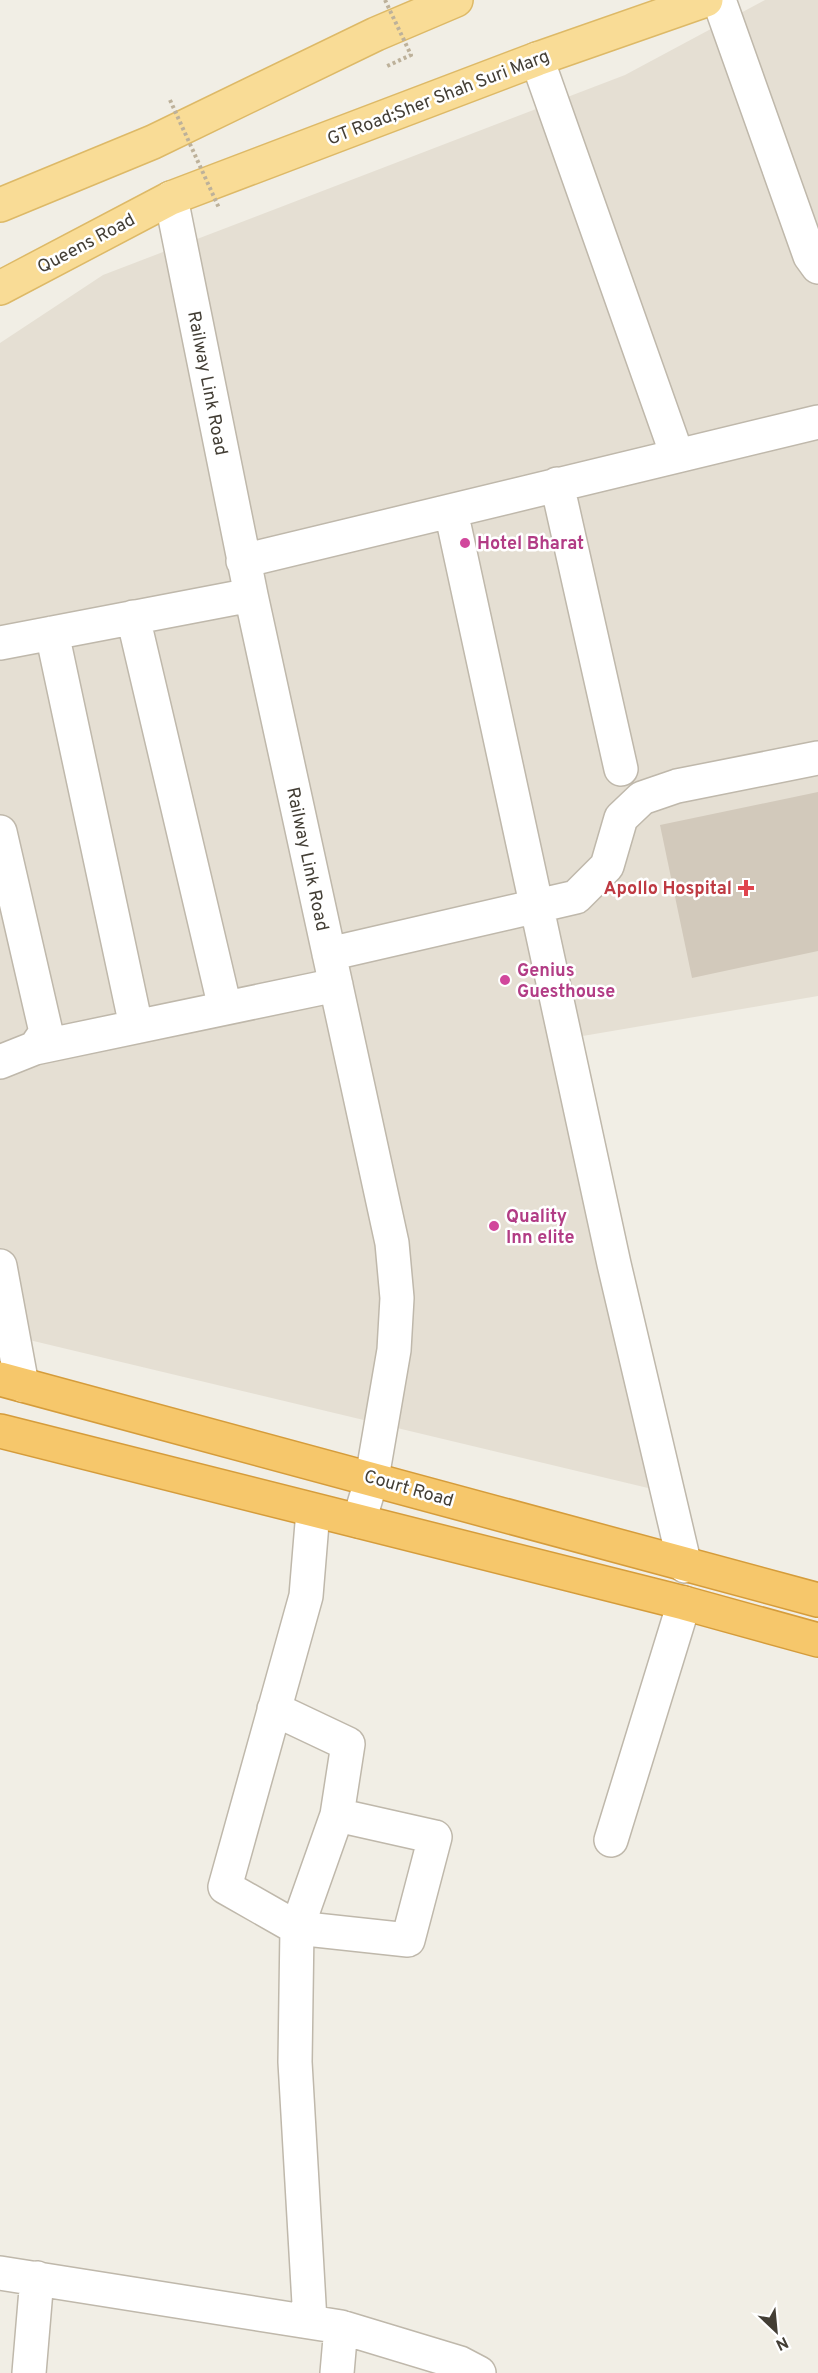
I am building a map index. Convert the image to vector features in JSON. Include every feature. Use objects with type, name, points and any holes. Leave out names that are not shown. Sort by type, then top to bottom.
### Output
[{"type":"highway","name":"Court Road","points":[[11,1382],[372,1478],[685,1566],[818,1600]]},
{"type":"highway","points":[[0,1431],[684,1603],[818,1640]]},
{"type":"main road","points":[[2,197],[153,142],[376,34],[456,0]]},
{"type":"main road","name":"GT Road;Sher Shah Suri Marg","points":[[171,198],[537,59],[706,0]]},
{"type":"main road","name":"Queens Road","points":[[0,288],[171,198]]},
{"type":"street","points":[[719,0],[810,256],[818,267]]},
{"type":"street","points":[[537,59],[677,455]]},
{"type":"street","name":"Railway Link Road","points":[[171,198],[250,595],[392,1243],[397,1298],[394,1350],[372,1478],[359,1521]]},
{"type":"street","points":[[243,561],[818,423]]},
{"type":"street","points":[[557,484],[621,769]]},
{"type":"street","points":[[451,511],[614,1264],[685,1566]]},
{"type":"street","points":[[0,643],[250,595]]},
{"type":"street","points":[[133,617],[225,1008]]},
{"type":"street","points":[[52,633],[136,1026]]},
{"type":"street","points":[[0,1062],[35,1047],[225,1008],[332,969],[576,897],[607,866],[614,850],[621,818],[642,798],[677,786],[818,758]]},
{"type":"street","points":[[0,832],[45,1021],[46,1032],[35,1047]]},
{"type":"street","points":[[0,1266],[11,1382]]},
{"type":"street","points":[[313,1511],[306,1596],[225,1887],[297,1928],[408,1940],[435,1837],[337,1815]]},
{"type":"street","points":[[611,1840],[684,1603]]},
{"type":"street","points":[[274,1709],[348,1744],[337,1815],[297,1928],[295,2062],[310,2321]]},
{"type":"street","points":[[0,2273],[341,2327],[460,2363],[479,2373]]},
{"type":"street","points":[[30,2373],[36,2278]]},
{"type":"street","points":[[337,2373],[341,2327]]},
{"type":"path","points":[[385,0],[411,55],[385,67]]},
{"type":"path","points":[[170,100],[219,208]]},
{"type":"shaded area","points":[[765,0],[818,0],[818,996],[565,1039],[648,1488],[0,1333],[0,343],[103,275],[625,75]]},
{"type":"building","name":"Apollo Hospital","points":[[818,792],[818,951],[692,978],[660,825]]},
{"type":"place","name":"Hotel Bharat","points":[[465,543]]},
{"type":"place","name":"Apollo Hospital","points":[[746,888]]},
{"type":"place","name":"Genius Guesthouse","points":[[505,980]]},
{"type":"place","name":"Quality Inn elite","points":[[494,1226]]}]
